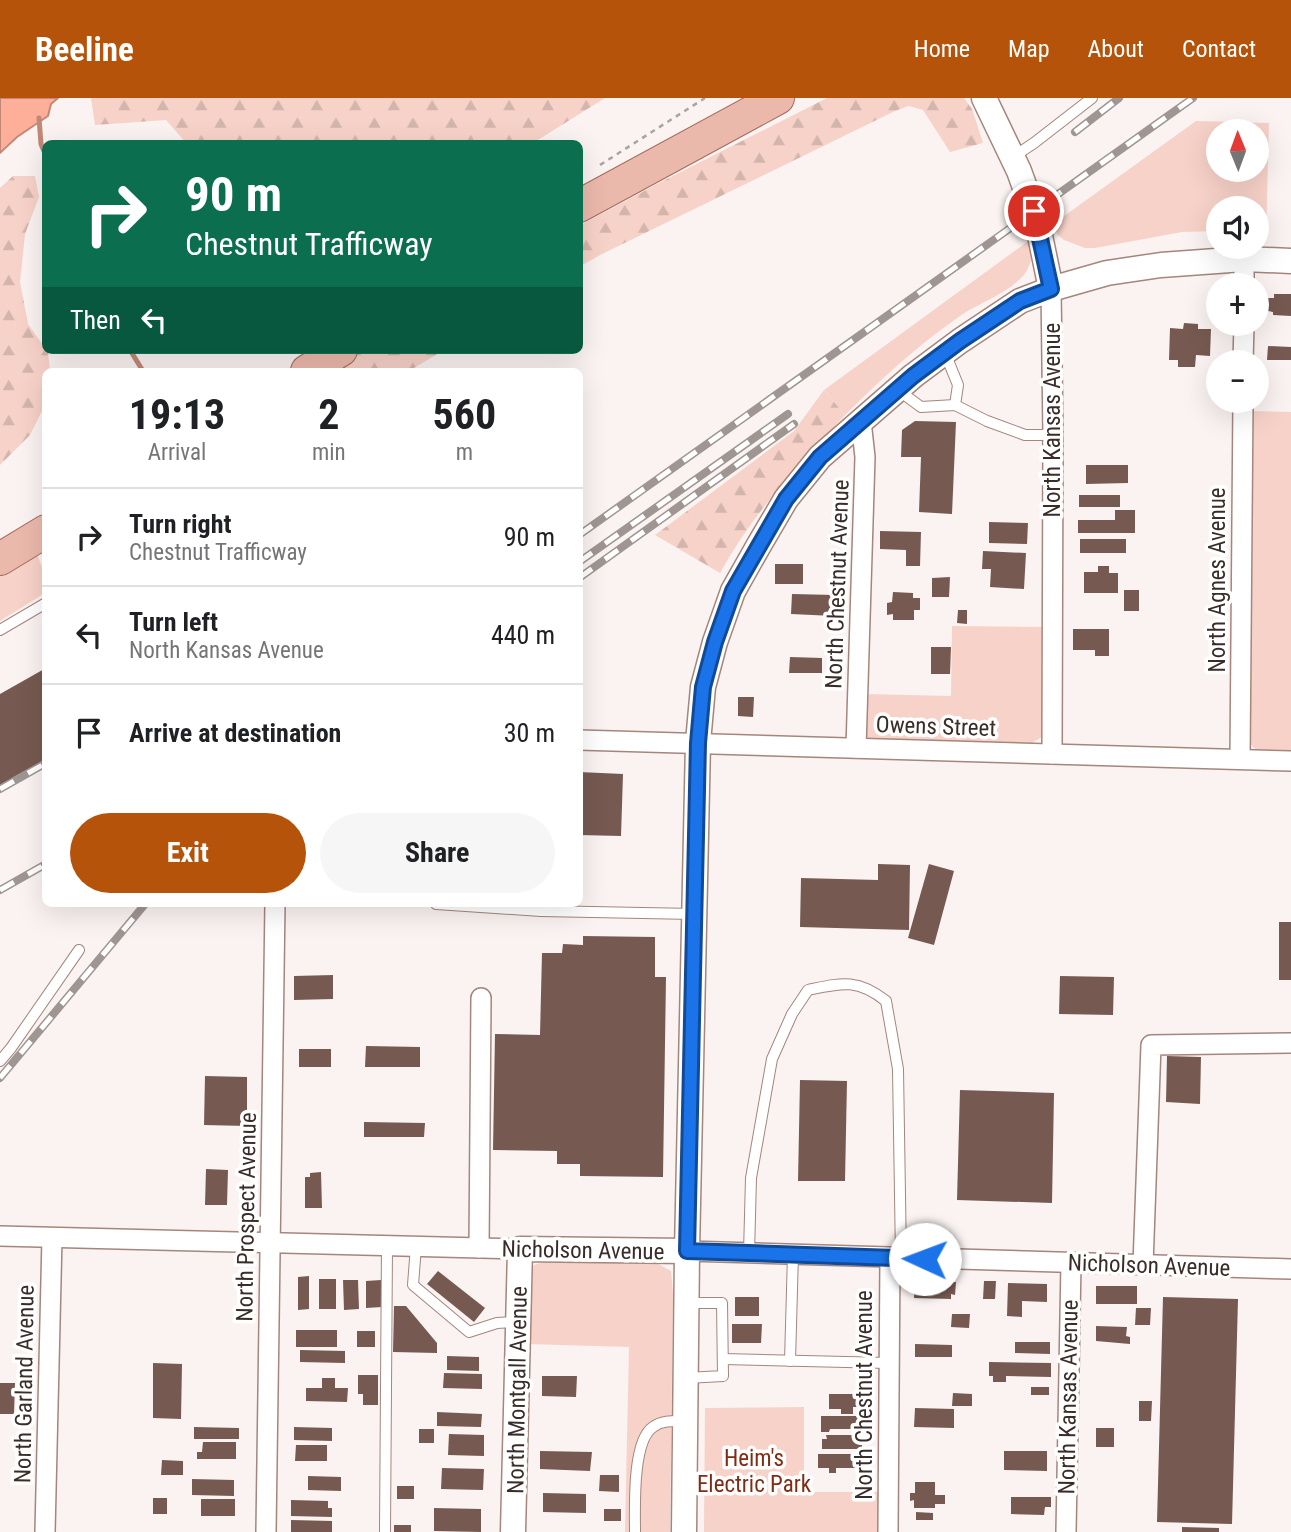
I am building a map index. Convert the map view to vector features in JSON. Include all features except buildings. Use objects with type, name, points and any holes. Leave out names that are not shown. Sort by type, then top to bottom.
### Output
[{"type":"main road","points":[[583,204],[778,98]]},
{"type":"main road","points":[[312,368],[335,354]]},
{"type":"main road","points":[[0,559],[42,533]]},
{"type":"street","name":"North Kansas Avenue","points":[[984,98],[1012,157],[1037,221],[1051,289],[1054,435],[1052,754]]},
{"type":"street","points":[[1244,259],[1244,273]]},
{"type":"street","points":[[684,1532],[698,743],[703,687],[733,591],[786,499],[820,457],[897,389],[944,352],[1020,301],[1107,273],[1161,265],[1244,259],[1291,261]]},
{"type":"street","name":"North Agnes Avenue","points":[[1240,759],[1243,413]]},
{"type":"street","name":"North Chestnut Avenue","points":[[856,748],[865,457],[861,421]]},
{"type":"street","name":"Owens Street","points":[[583,740],[1291,761]]},
{"type":"street","name":"North Prospect Avenue","points":[[266,1532],[275,907]]},
{"type":"street","points":[[480,1248],[481,998]]},
{"type":"street","points":[[1143,1265],[1151,1045],[1291,1043]]},
{"type":"street","name":"Nicholson Avenue","points":[[0,1236],[687,1251],[1291,1269]]},
{"type":"street","name":"North Garland Avenue","points":[[45,1532],[52,1238]]},
{"type":"street","name":"North Montgall Avenue","points":[[513,1532],[520,1249]]},
{"type":"street","name":"North Chestnut Avenue","points":[[888,1532],[889,1363],[895,1258]]},
{"type":"street","name":"North Kansas Avenue","points":[[1066,1532],[1071,1263]]},
{"type":"lane","points":[[1012,157],[1092,98]]},
{"type":"lane","points":[[944,352],[958,385],[955,405]]},
{"type":"lane","points":[[897,389],[921,407],[955,405],[987,421],[1025,435],[1054,435]]},
{"type":"lane","points":[[0,630],[42,605]]},
{"type":"lane","points":[[481,907],[694,915]]},
{"type":"lane","points":[[0,1061],[79,950]]},
{"type":"lane","points":[[750,1253],[751,1178],[772,1059],[792,1014],[808,990],[843,982],[872,990],[886,1001],[898,1069],[895,1258]]},
{"type":"lane","points":[[385,1532],[387,1245]]},
{"type":"lane","points":[[416,1246],[413,1285],[469,1332],[497,1323],[518,1322]]},
{"type":"lane","points":[[790,1361],[793,1255]]},
{"type":"lane","points":[[686,1378],[723,1376],[722,1303],[687,1303]]},
{"type":"lane","points":[[723,1359],[889,1363]]},
{"type":"lane","points":[[635,1532],[641,1444],[650,1428],[662,1422],[685,1420]]},
{"type":"path","points":[[596,168],[705,98]]},
{"type":"green space","points":[[91,98],[605,98],[538,140],[184,140],[166,120],[95,125]]},
{"type":"green space","points":[[827,98],[964,98],[972,109],[983,143],[950,152],[923,110],[909,106],[583,265],[583,224]]},
{"type":"green space","points":[[1196,121],[1206,121],[1206,182],[1267,182],[1267,196],[1206,196],[1206,231],[1182,232],[1095,248],[1085,248],[1058,235],[1053,224]]},
{"type":"green space","points":[[13,176],[35,176],[39,197],[25,234],[20,282],[28,324],[42,344],[42,354],[48,354],[50,368],[42,368],[42,411],[30,435],[0,465],[0,188]]},
{"type":"green space","points":[[1031,239],[1031,261],[1020,279],[960,316],[929,339],[845,415],[824,390]]},
{"type":"green space","points":[[357,354],[437,354],[414,368],[334,368]]},
{"type":"green space","points":[[824,390],[845,415],[793,471],[762,510],[720,573],[655,535],[794,431]]},
{"type":"green space","points":[[1291,412],[1291,755],[1261,752],[1248,740],[1252,413]]},
{"type":"green space","points":[[37,554],[42,567],[42,595],[0,621],[0,576]]},
{"type":"green space","points":[[952,626],[1046,627],[1045,731],[1042,737],[1032,743],[864,741],[865,694],[951,696]]},
{"type":"green space","points":[[547,1261],[658,1264],[671,1271],[670,1532],[625,1532],[629,1347],[527,1344],[529,1275],[534,1265]]},
{"type":"green space","name":"Heim's Electric Park","points":[[804,1407],[804,1492],[878,1492],[878,1532],[704,1532],[705,1408]]},
{"type":"shaded area","points":[[0,98],[58,98],[51,104],[48,116],[17,137],[0,153]]},
{"type":"waterway","points":[[39,118],[42,146]]},
{"type":"waterway","points":[[132,354],[141,368]]},
{"type":"railway","points":[[1075,132],[1119,98]]},
{"type":"railway","points":[[583,532],[1193,98]]},
{"type":"railway","points":[[583,559],[788,414]]},
{"type":"railway","points":[[583,575],[794,424]]},
{"type":"railway","points":[[0,789],[42,765]]},
{"type":"railway","points":[[0,890],[42,866]]},
{"type":"railway","points":[[0,1078],[143,907]]},
{"type":"route","points":[[925,1259],[687,1251],[698,743],[703,687],[733,591],[786,499],[820,457],[913,376],[960,341],[1020,301],[1051,289],[1034,211]]}]
